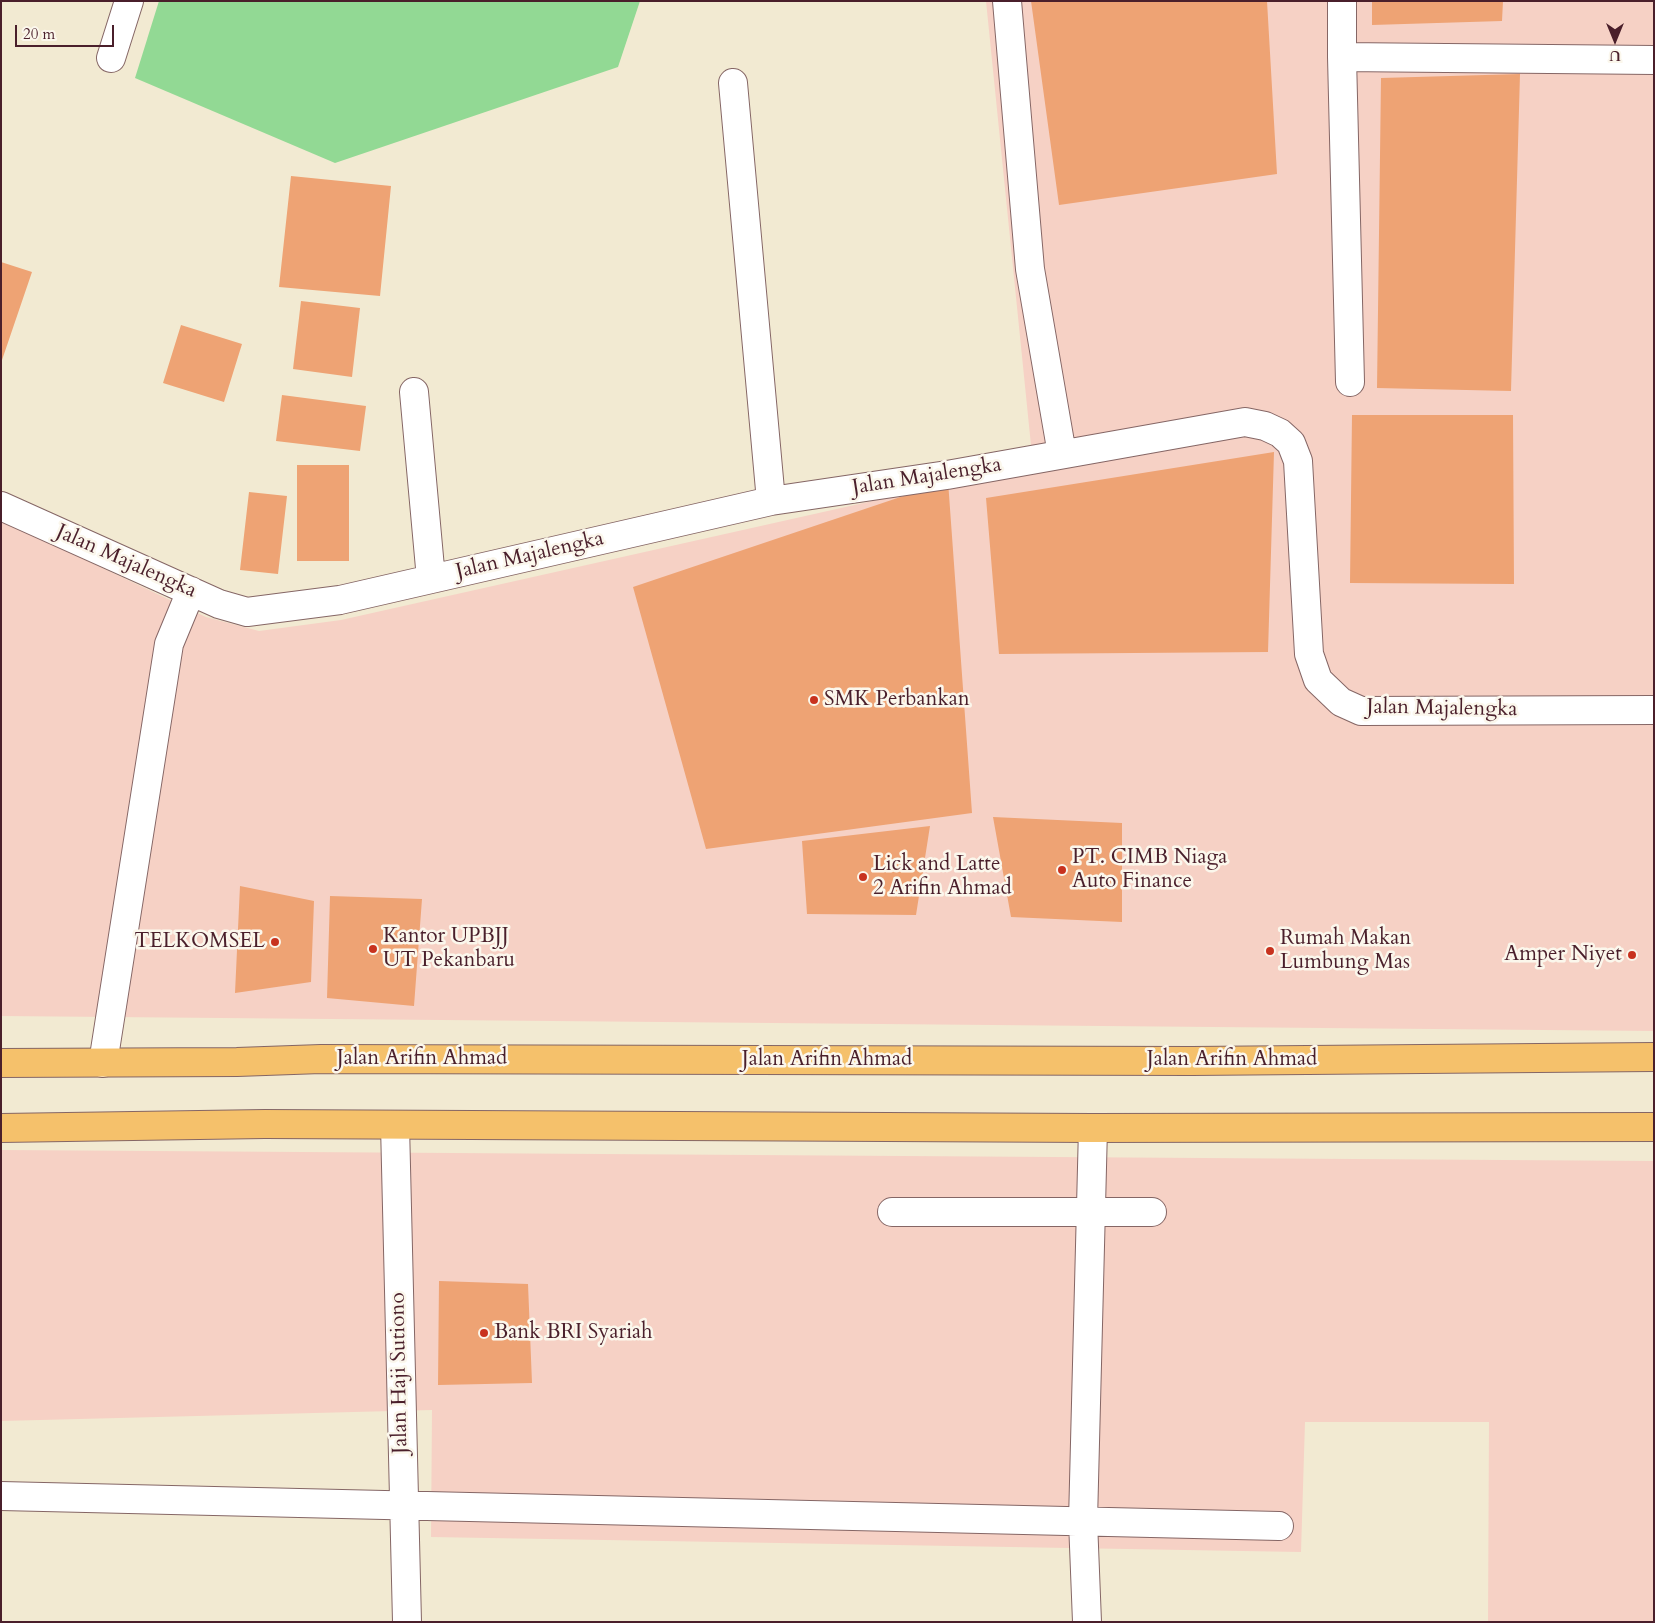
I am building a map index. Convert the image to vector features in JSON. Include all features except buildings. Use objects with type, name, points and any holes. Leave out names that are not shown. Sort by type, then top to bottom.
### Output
[{"type":"main road","name":"Jalan Arifin Ahmad","points":[[1,1063],[321,1059],[1202,1061],[1654,1056]]},
{"type":"main road","points":[[1,1128],[395,1125],[1093,1128],[1654,1127]]},
{"type":"street","points":[[111,58],[129,1]]},
{"type":"street","points":[[1007,1],[1030,269],[1062,454]]},
{"type":"street","points":[[1342,1],[1350,382]]},
{"type":"street","points":[[1342,57],[1654,60]]},
{"type":"street","points":[[733,83],[771,501]]},
{"type":"street","points":[[414,392],[431,579]]},
{"type":"street","name":"Jalan Majalengka","points":[[1,506],[219,604],[247,612],[340,600],[771,501],[947,475],[1245,422],[1265,426],[1280,433],[1291,443],[1298,461],[1309,654],[1318,680],[1341,702],[1361,710],[1654,710]]},
{"type":"street","points":[[103,1062],[169,644],[191,591]]},
{"type":"street","name":"Jalan Haji Sutiono","points":[[395,1125],[407,1622]]},
{"type":"street","points":[[1087,1622],[1083,1521],[1093,1128]]},
{"type":"street","points":[[892,1212],[1152,1212]]},
{"type":"street","points":[[1,1496],[1279,1526]]},
{"type":"shaded area","points":[[986,1],[1654,1],[1654,1031],[1,1016],[1,520],[206,617],[259,631],[341,620],[1033,465]]},
{"type":"shaded area","points":[[1,1150],[1654,1161],[1654,1622],[1488,1622],[1489,1422],[1305,1422],[1301,1552],[431,1537],[432,1410],[1,1421]]},
{"type":"green space","points":[[159,1],[640,1],[618,67],[335,163],[135,78]]},
{"type":"place","name":"SMK Perbankan","points":[[814,700]]},
{"type":"place","name":"PT. CIMB Niaga Auto Finance","points":[[1062,870]]},
{"type":"place","name":"Lick and Latte 2 Arifin Ahmad","points":[[863,877]]},
{"type":"place","name":"TELKOMSEL","points":[[275,942]]},
{"type":"place","name":"Kantor UPBJJ UT Pekanbaru","points":[[373,949]]},
{"type":"place","name":"Rumah Makan Lumbung Mas","points":[[1270,951]]},
{"type":"place","name":"Amper Niyet","points":[[1632,955]]},
{"type":"place","name":"Bank BRI Syariah","points":[[484,1333]]}]
